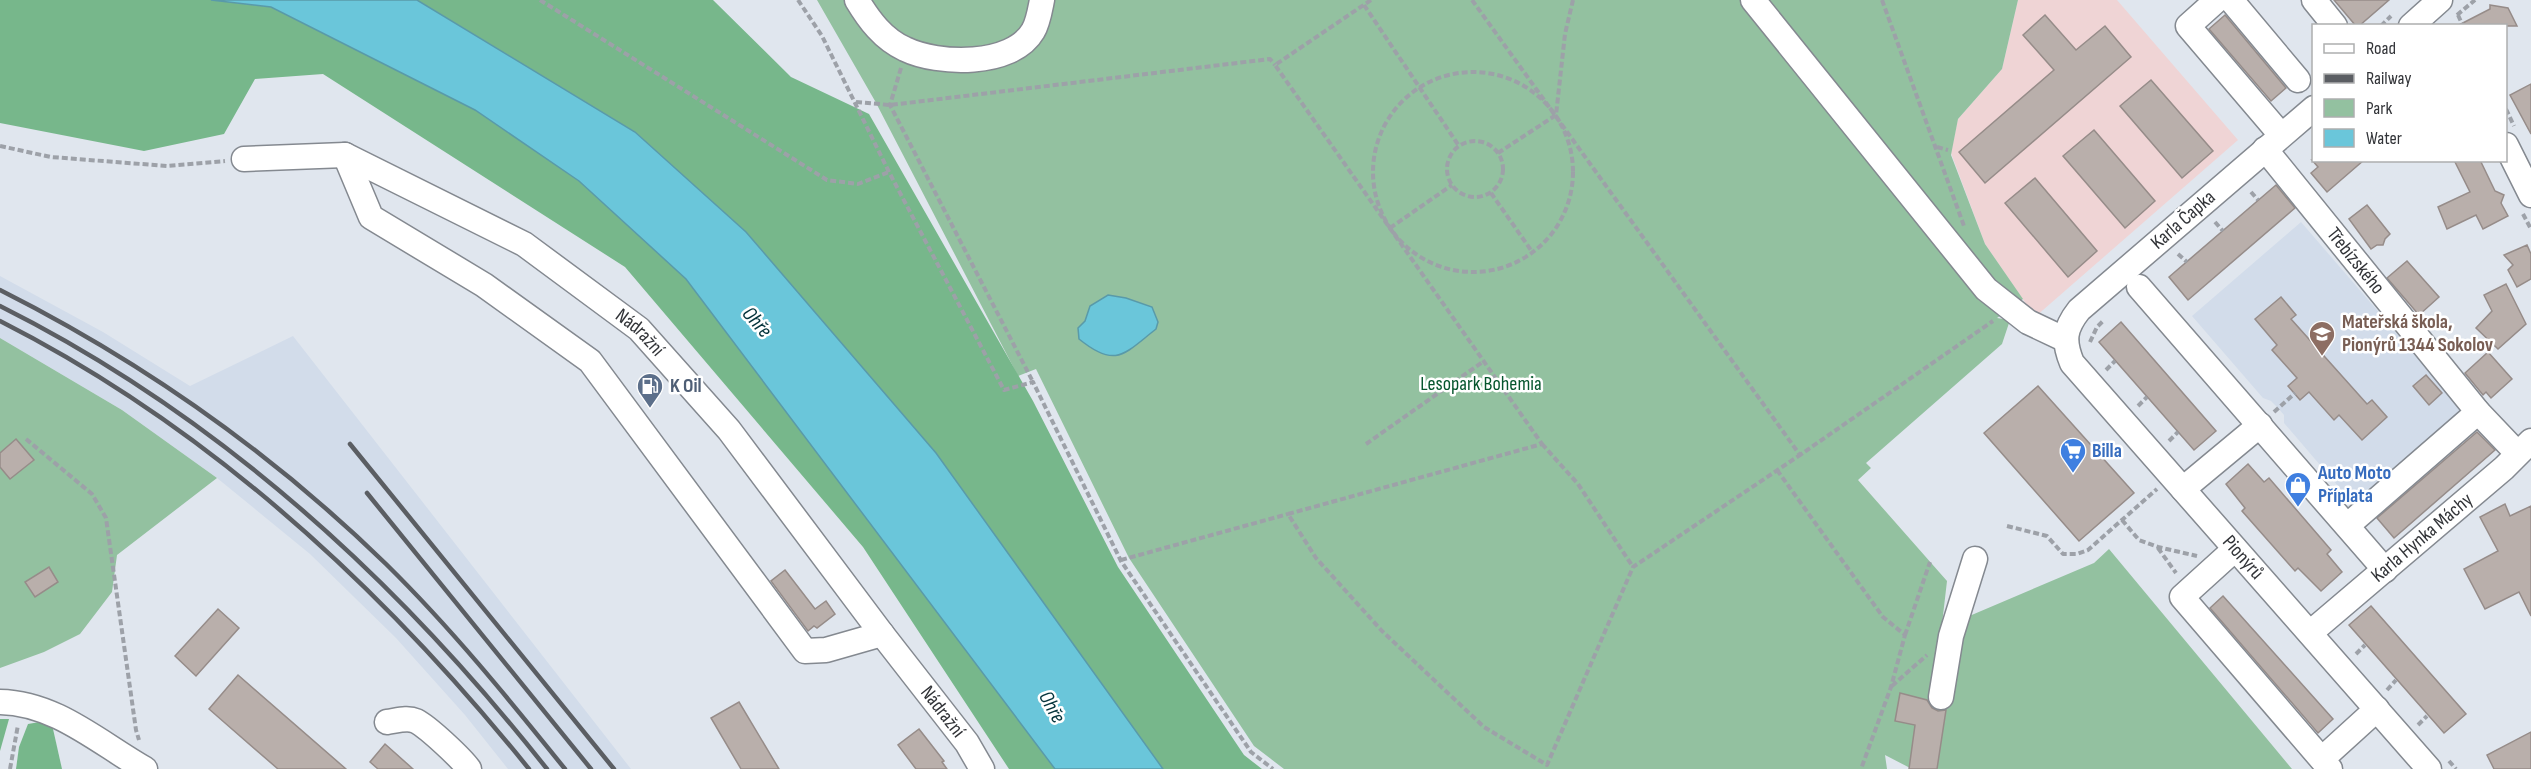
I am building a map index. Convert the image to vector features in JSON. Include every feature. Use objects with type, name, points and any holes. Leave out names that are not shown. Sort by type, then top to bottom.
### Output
[{"type":"street","points":[[857,0],[870,21],[887,38],[906,50],[942,59],[966,60],[1001,55],[1020,46],[1034,30],[1042,0]]},
{"type":"street","points":[[1753,0],[1986,289],[2028,322],[2066,340]]},
{"type":"street","name":"Třebízského","points":[[2217,0],[2188,26],[2478,412],[2524,447]]},
{"type":"street","points":[[2231,0],[2298,80]]},
{"type":"street","points":[[2314,0],[2333,24]]},
{"type":"street","points":[[2415,24],[2441,9]]},
{"type":"street","name":"Karla Čapka","points":[[2066,340],[2069,323],[2079,310],[2312,109]]},
{"type":"street","points":[[2507,149],[2531,195]]},
{"type":"street","points":[[345,155],[371,217],[483,285],[590,361],[805,651],[826,650],[882,634]]},
{"type":"street","name":"Nádražní","points":[[244,159],[345,155],[524,244],[639,329],[729,430],[966,743],[982,769]]},
{"type":"street","points":[[2139,287],[2385,570]]},
{"type":"street","name":"Pionýrů","points":[[2066,340],[2072,363],[2228,555],[2382,700],[2429,769]]},
{"type":"street","points":[[2348,525],[2478,412]]},
{"type":"street","points":[[2172,488],[2260,425]]},
{"type":"street","name":"Karla Hynka Máchy","points":[[2310,633],[2504,468],[2524,447]]},
{"type":"street","points":[[2228,555],[2182,597],[2326,764],[2382,700]]},
{"type":"street","points":[[1941,697],[1951,636],[1975,558]]},
{"type":"street","points":[[0,702],[24,705],[52,713],[144,759]]},
{"type":"street","points":[[387,722],[415,721],[462,759],[469,769]]},
{"type":"path","points":[[540,0],[827,180],[858,184],[889,172]]},
{"type":"path","points":[[798,0],[822,36],[889,172],[1004,390],[1033,382]]},
{"type":"path","points":[[1275,65],[1371,0]]},
{"type":"path","points":[[1472,0],[1800,455]]},
{"type":"path","points":[[1556,115],[1565,34],[1573,0]]},
{"type":"path","points":[[1882,0],[1967,235]]},
{"type":"path","points":[[1364,5],[1459,146]]},
{"type":"path","points":[[2441,9],[2460,24]]},
{"type":"path","points":[[906,50],[890,105],[1033,382],[1121,561],[1251,752],[1273,769]]},
{"type":"path","points":[[855,102],[890,105],[1270,59],[1542,444],[1578,484],[1633,567]]},
{"type":"path","points":[[1466,72],[1491,74],[1516,81],[1538,96],[1556,115],[1569,142],[1574,173],[1569,204],[1555,231],[1533,253],[1505,268],[1473,273],[1441,267],[1412,252],[1390,228],[1378,205],[1375,188],[1375,153],[1383,128],[1397,106],[1419,88],[1440,78],[1466,72]]},
{"type":"path","points":[[1498,153],[1556,115]]},
{"type":"path","points":[[1476,141],[1492,147],[1498,153],[1503,170],[1498,186],[1491,192],[1483,196],[1466,196],[1452,185],[1447,169],[1448,160],[1459,146],[1476,141]]},
{"type":"path","points":[[0,147],[51,157],[167,166],[244,159]]},
{"type":"path","points":[[1936,147],[1948,150]]},
{"type":"path","points":[[1390,228],[1452,185]]},
{"type":"path","points":[[1491,192],[1533,253]]},
{"type":"path","points":[[2251,192],[2258,200]]},
{"type":"path","points":[[2215,222],[2223,231]]},
{"type":"path","points":[[2178,254],[2187,262]]},
{"type":"path","points":[[1288,514],[1316,558],[1382,631],[1484,727],[1546,767],[1633,567],[1996,319]]},
{"type":"path","points":[[1366,444],[1484,361]]},
{"type":"path","points":[[2106,371],[2115,361]]},
{"type":"path","points":[[2138,407],[2147,397]]},
{"type":"path","points":[[2168,442],[2178,432]]},
{"type":"path","points":[[26,439],[92,494],[106,518],[136,730],[144,759]]},
{"type":"path","points":[[1121,561],[1542,444]]},
{"type":"path","points":[[1777,470],[1882,617],[1905,635]]},
{"type":"path","points":[[2007,526],[2047,536],[2063,554],[2077,554],[2088,550],[2122,520],[2172,488]]},
{"type":"path","points":[[2122,520],[2139,540],[2158,547],[2228,555]]},
{"type":"path","points":[[2158,547],[2189,591]]},
{"type":"path","points":[[1862,769],[1930,562]]},
{"type":"path","points":[[1890,687],[1951,636]]},
{"type":"path","points":[[2356,654],[2365,645]]},
{"type":"path","points":[[2382,700],[2396,680]]},
{"type":"path","points":[[10,769],[14,738],[24,705]]},
{"type":"path","points":[[2418,725],[2427,716]]},
{"type":"shaded area","points":[[2018,0],[2117,0],[2238,140],[2035,317],[1985,244],[1951,153],[1958,119],[2002,69]]},
{"type":"shaded area","name":"Mateřská škola, Pionýrů 1344 Sokolov","points":[[2301,222],[2464,411],[2356,507],[2284,423],[2284,415],[2278,408],[2271,401],[2263,398],[2192,316]]},
{"type":"shaded area","points":[[0,276],[103,332],[190,386],[293,336],[631,769],[508,769],[465,715],[396,638],[310,554],[217,478],[122,410],[0,338]]},
{"type":"green space","points":[[0,0],[211,0],[271,7],[475,110],[579,181],[686,279],[1055,769],[1009,769],[863,547],[625,267],[323,74],[255,79],[224,134],[144,151],[0,123]]},
{"type":"green space","points":[[417,0],[713,0],[791,77],[869,114],[1033,401],[1118,567],[1244,755],[1262,769],[1163,769],[936,453],[746,232],[635,132]]},
{"type":"green space","name":"Lesopark Bohemia","points":[[817,0],[2018,0],[2002,69],[1958,119],[1951,155],[1985,244],[2023,299],[1997,318],[2010,320],[2002,344],[1866,463],[1871,468],[1858,480],[1947,581],[1939,650],[1967,617],[2094,563],[2109,549],[2292,769],[1912,769],[1885,755],[1887,769],[1284,769],[1254,746],[1129,558],[1036,369],[1018,376],[875,101]]},
{"type":"green space","points":[[0,338],[122,410],[217,478],[117,555],[112,592],[80,634],[44,652],[0,668]]},
{"type":"green space","points":[[0,719],[9,719],[0,751]]},
{"type":"green space","points":[[51,720],[62,769],[16,769],[19,747],[28,724]]},
{"type":"water","name":"Ohře","points":[[211,0],[417,0],[635,132],[746,232],[936,453],[1163,769],[1055,769],[686,279],[579,181],[475,110],[271,7]]},
{"type":"water","points":[[1108,295],[1126,298],[1152,307],[1158,322],[1156,329],[1136,345],[1119,355],[1111,356],[1102,354],[1079,339],[1078,328],[1085,321],[1090,306]]},
{"type":"building","points":[[2334,0],[2389,0],[2361,24],[2354,24]]},
{"type":"building","points":[[2490,5],[2508,8],[2517,26],[2461,24],[2490,9]]},
{"type":"building","points":[[2045,15],[2076,50],[2105,26],[2131,57],[1985,183],[1959,152],[2054,70],[2023,35]]},
{"type":"building","points":[[2225,15],[2286,88],[2271,101],[2209,29]]},
{"type":"building","points":[[2151,80],[2213,151],[2182,178],[2120,106]]},
{"type":"building","points":[[2531,84],[2531,134],[2510,95]]},
{"type":"building","points":[[2094,130],[2155,201],[2125,228],[2063,156]]},
{"type":"building","points":[[2314,162],[2362,162],[2327,192],[2311,173],[2318,167]]},
{"type":"building","points":[[2455,162],[2481,162],[2495,191],[2504,195],[2501,203],[2508,216],[2483,229],[2476,215],[2447,229],[2438,207],[2470,192]]},
{"type":"building","points":[[2035,178],[2097,251],[2068,277],[2005,203]]},
{"type":"building","points":[[2276,185],[2295,208],[2188,300],[2169,277]]},
{"type":"building","points":[[2367,205],[2390,234],[2383,245],[2377,245],[2371,249],[2349,219]]},
{"type":"building","points":[[2527,245],[2531,254],[2531,279],[2517,287],[2508,270],[2513,265],[2504,255]]},
{"type":"building","points":[[2407,261],[2439,297],[2419,315],[2387,278]]},
{"type":"building","points":[[2506,284],[2526,324],[2498,349],[2476,328],[2492,311],[2484,295]]},
{"type":"building","points":[[2281,297],[2296,315],[2291,319],[2367,404],[2372,400],[2387,417],[2362,440],[2339,415],[2334,420],[2309,392],[2300,400],[2288,386],[2297,378],[2272,350],[2277,345],[2255,319]]},
{"type":"building","points":[[2121,322],[2216,431],[2194,450],[2099,342]]},
{"type":"building","points":[[2488,352],[2512,379],[2491,398],[2486,392],[2483,395],[2465,373]]},
{"type":"building","points":[[2426,375],[2442,393],[2429,405],[2413,386]]},
{"type":"building","points":[[2038,386],[2134,493],[2079,541],[1984,433]]},
{"type":"building","points":[[2477,432],[2495,450],[2394,538],[2377,518]]},
{"type":"building","points":[[16,439],[34,460],[10,479],[0,467],[0,453]]},
{"type":"building","points":[[2248,464],[2264,482],[2269,478],[2331,550],[2327,554],[2342,572],[2321,591],[2298,568],[2295,571],[2242,511],[2245,508],[2226,484]]},
{"type":"building","points":[[2505,504],[2510,516],[2531,506],[2531,616],[2519,592],[2485,609],[2464,569],[2498,551],[2480,517]]},
{"type":"building","points":[[49,567],[58,582],[35,597],[25,582]]},
{"type":"building","points":[[785,570],[815,609],[826,601],[835,614],[817,628],[814,626],[808,631],[771,581]]},
{"type":"building","points":[[2223,596],[2333,719],[2318,733],[2210,608]]},
{"type":"building","points":[[2371,606],[2466,714],[2444,733],[2349,625]]},
{"type":"building","points":[[218,609],[239,628],[196,676],[175,656]]},
{"type":"building","points":[[238,675],[346,769],[278,769],[225,723],[209,709]]},
{"type":"building","points":[[1900,693],[1927,700],[1932,708],[1938,711],[1946,710],[1937,769],[1909,769],[1915,725],[1895,721]]},
{"type":"building","points":[[739,702],[779,769],[741,769],[711,718]]},
{"type":"building","points":[[919,729],[944,761],[942,762],[947,769],[916,769],[898,745]]},
{"type":"building","points":[[2531,732],[2531,769],[2494,769],[2487,755]]},
{"type":"building","points":[[385,744],[413,769],[378,769],[370,762]]},
{"type":"railway","points":[[0,290],[104,347],[154,379],[204,412],[298,485],[386,564],[433,613],[565,769]]},
{"type":"railway","points":[[0,306],[80,349],[156,398],[229,450],[299,507],[429,632],[547,769]]},
{"type":"railway","points":[[0,321],[77,363],[150,410],[221,462],[288,517],[353,576],[414,638],[473,702],[529,769]]},
{"type":"railway","points":[[350,444],[614,769]]},
{"type":"railway","points":[[367,493],[591,769]]},
{"type":"place","name":"Mateřská škola, Pionýrů 1344 Sokolov","points":[[2322,357]]},
{"type":"place","name":"K Oil","points":[[650,409]]},
{"type":"place","name":"Billa","points":[[2073,474]]},
{"type":"place","name":"Auto Moto Příplata","points":[[2298,508]]}]
